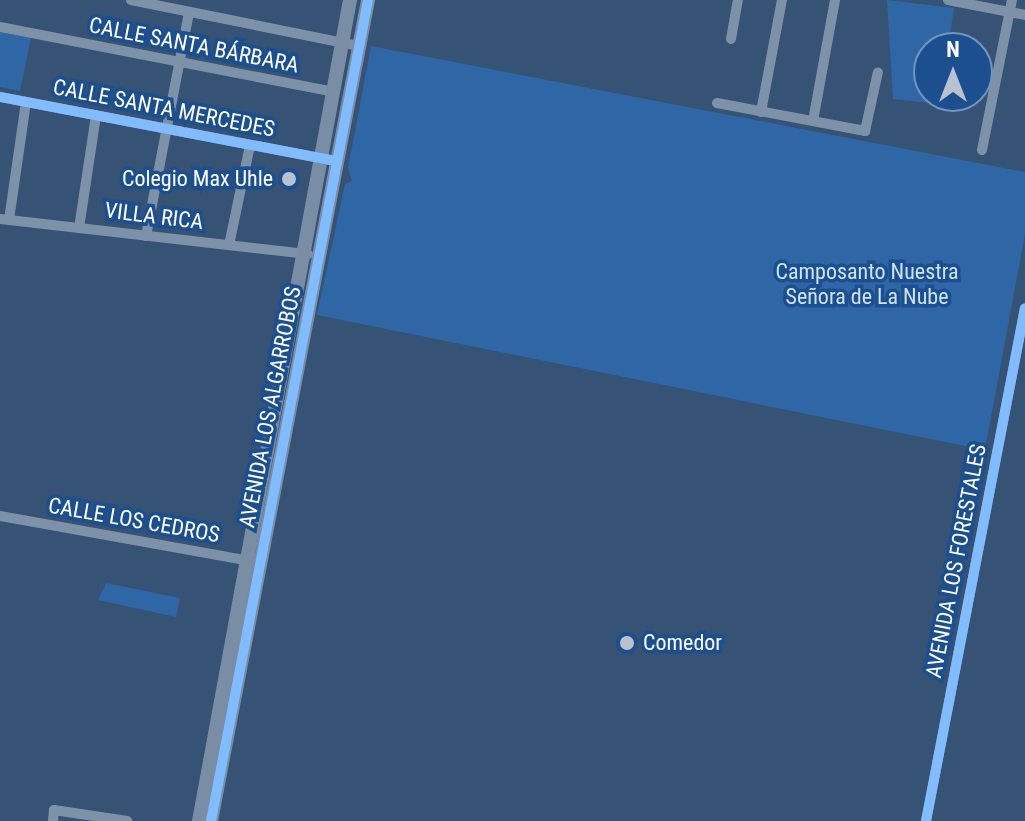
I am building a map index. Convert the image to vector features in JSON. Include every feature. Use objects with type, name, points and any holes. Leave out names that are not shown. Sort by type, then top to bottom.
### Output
[{"type":"street","points":[[131,0],[359,46]]},
{"type":"street","name":"AVENIDA LOS ALGARROBOS","points":[[211,821],[303,253],[350,0]]},
{"type":"street","name":"AVENIDA LOS ALGARROBOS","points":[[199,821],[319,255],[368,0]]},
{"type":"street","points":[[731,39],[738,0]]},
{"type":"street","points":[[761,112],[782,0]]},
{"type":"street","points":[[813,121],[835,0]]},
{"type":"street","points":[[948,0],[1025,15]]},
{"type":"street","points":[[982,150],[1012,0]]},
{"type":"street","points":[[146,236],[189,12]]},
{"type":"street","name":"CALLE SANTA BÁRBARA","points":[[0,27],[333,92]]},
{"type":"street","points":[[717,103],[865,131],[878,72]]},
{"type":"street","name":"CALLE SANTA MERCEDES","points":[[0,97],[337,161]]},
{"type":"street","points":[[4,219],[26,102]]},
{"type":"street","points":[[79,228],[96,115]]},
{"type":"street","points":[[229,245],[250,145]]},
{"type":"street","name":"VILLA RICA","points":[[4,219],[319,255]]},
{"type":"street","name":"AVENIDA LOS FORESTALES","points":[[926,821],[1025,308]]},
{"type":"street","name":"CALLE LOS CEDROS","points":[[0,516],[254,562]]},
{"type":"street","points":[[53,821],[54,810],[127,821]]},
{"type":"green space","points":[[887,0],[954,8],[950,32],[913,32],[913,101],[893,99]]},
{"type":"green space","points":[[0,32],[31,38],[20,91],[0,87]]},
{"type":"green space","name":"Camposanto Nuestra Señora de La Nube","points":[[371,46],[1025,172],[1025,234],[985,450],[317,315],[345,184],[352,181],[348,168]]},
{"type":"green space","points":[[106,583],[180,598],[176,617],[98,600]]},
{"type":"cycle path","points":[[211,821],[368,0]]},
{"type":"cycle path","points":[[0,97],[337,161]]},
{"type":"cycle path","points":[[926,821],[1025,308]]},
{"type":"place","name":"Colegio Max Uhle","points":[[289,179]]},
{"type":"place","name":"Comedor","points":[[627,643]]}]
